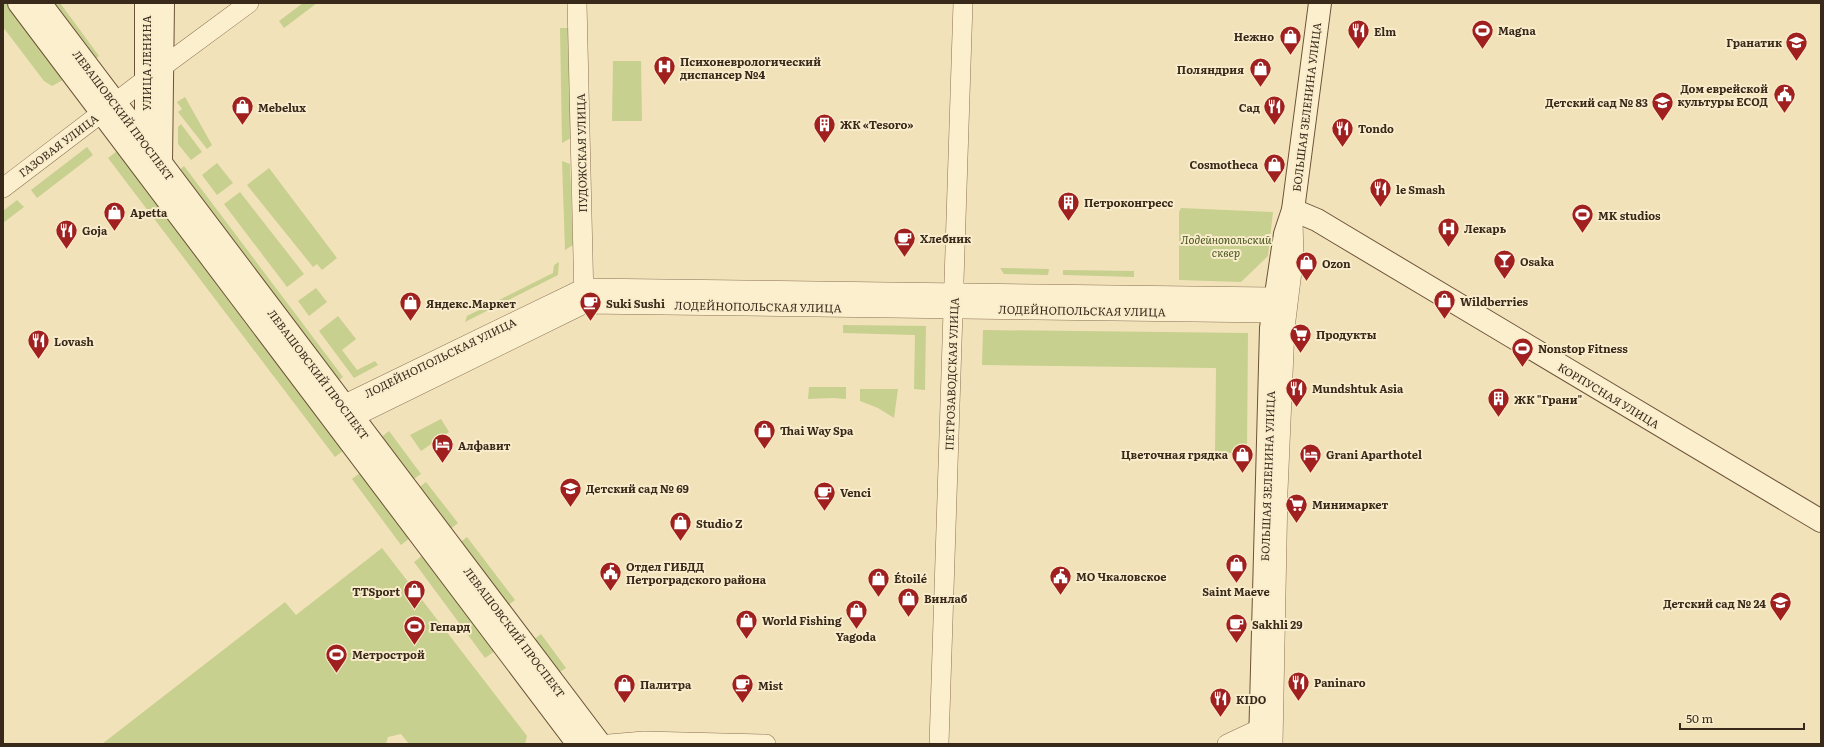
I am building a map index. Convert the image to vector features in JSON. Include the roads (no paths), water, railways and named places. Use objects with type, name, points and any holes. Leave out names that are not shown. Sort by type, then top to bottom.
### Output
[{"type":"street","name":"ЛЕВАШОВСКИЙ ПРОСПЕКТ","points":[[19,3],[108,107],[343,414],[600,744]]},
{"type":"street","name":"ЛЕВАШОВСКИЙ ПРОСПЕКТ","points":[[40,3],[108,107],[146,144]]},
{"type":"street","name":"УЛИЦА ЛЕНИНА","points":[[146,3],[154,73],[154,167]]},
{"type":"street","name":"УЛИЦА ЛЕНИНА","points":[[154,167],[146,144],[163,3]]},
{"type":"street","name":"ГАЗОВАЯ УЛИЦА","points":[[3,188],[108,107],[249,3]]},
{"type":"street","name":"ПУДОЖСКАЯ УЛИЦА","points":[[577,3],[584,296]]},
{"type":"street","name":"ПЕТРОЗАВОДСКАЯ УЛИЦА","points":[[939,744],[962,3]]},
{"type":"street","name":"БОЛЬШАЯ ЗЕЛЕНИНА УЛИЦА","points":[[1265,739],[1285,328],[1294,255],[1293,210],[1320,3]]},
{"type":"street","name":"БОЛЬШАЯ ЗЕЛЕНИНА УЛИЦА","points":[[1265,739],[1266,491],[1271,328],[1285,234],[1293,210]]},
{"type":"street","name":"КОРПУСНАЯ УЛИЦА","points":[[1293,210],[1317,220],[1821,520]]},
{"type":"street","name":"ЛОДЕЙНОПОЛЬСКАЯ УЛИЦА","points":[[343,414],[584,296],[1274,305]]},
{"type":"street","name":"ЛЕВАШОВСКИЙ ПРОСПЕКТ","points":[[343,414],[578,744]]},
{"type":"street","points":[[1228,744],[1265,739]]},
{"type":"street","points":[[609,744],[644,742],[766,744]]},
{"type":"place","name":"Elm","points":[[1359,50]]},
{"type":"place","name":"Magna","points":[[1482,50]]},
{"type":"place","name":"Нежно","points":[[1290,56]]},
{"type":"place","name":"Гранатик","points":[[1797,62]]},
{"type":"place","name":"Психоневрологический диспансер №4","points":[[664,86]]},
{"type":"place","name":"Поляндрия","points":[[1260,88]]},
{"type":"place","name":"Дом еврейской культуры ЕСОД","points":[[1784,114]]},
{"type":"place","name":"Детский сад № 83","points":[[1663,122]]},
{"type":"place","name":"Mebelux","points":[[242,126]]},
{"type":"place","name":"Сад","points":[[1275,126]]},
{"type":"place","name":"ЖК «Tesoro»","points":[[824,144]]},
{"type":"place","name":"Tondo","points":[[1343,148]]},
{"type":"place","name":"Cosmotheca","points":[[1274,184]]},
{"type":"place","name":"le Smash","points":[[1381,208]]},
{"type":"place","name":"Петроконгресс","points":[[1068,222]]},
{"type":"place","name":"Apetta","points":[[115,232]]},
{"type":"place","name":"MK studios","points":[[1582,234]]},
{"type":"place","name":"Лекарь","points":[[1449,248]]},
{"type":"place","name":"Goja","points":[[66,250]]},
{"type":"place","name":"Хлебник","points":[[904,258]]},
{"type":"place","name":"Osaka","points":[[1505,280]]},
{"type":"place","name":"Ozon","points":[[1306,282]]},
{"type":"place","name":"Wildberries","points":[[1445,320]]},
{"type":"place","name":"Яндекс.Маркет","points":[[410,322]]},
{"type":"place","name":"Suki Sushi","points":[[591,322]]},
{"type":"place","name":"Продукты","points":[[1300,354]]},
{"type":"place","name":"Lovash","points":[[39,360]]},
{"type":"place","name":"Nonstop Fitness","points":[[1523,368]]},
{"type":"place","name":"Mundshtuk Asia","points":[[1297,408]]},
{"type":"place","name":"ЖК \"Грани\"","points":[[1498,418]]},
{"type":"place","name":"Thai Way Spa","points":[[764,450]]},
{"type":"place","name":"Алфавит","points":[[442,464]]},
{"type":"place","name":"Цветочная грядка","points":[[1243,474]]},
{"type":"place","name":"Grani Aparthotel","points":[[1310,474]]},
{"type":"place","name":"Детский сад № 69","points":[[570,508]]},
{"type":"place","name":"Venci","points":[[825,512]]},
{"type":"place","name":"Минимаркет","points":[[1297,524]]},
{"type":"place","name":"Studio Z","points":[[681,542]]},
{"type":"place","name":"Saint Maeve","points":[[1236,584]]},
{"type":"place","name":"Отдел ГИБДД Петроградского района","points":[[610,592]]},
{"type":"place","name":"МО Чкаловское","points":[[1061,596]]},
{"type":"place","name":"Étoilé","points":[[878,598]]},
{"type":"place","name":"TTSport","points":[[415,610]]},
{"type":"place","name":"Винлаб","points":[[909,618]]},
{"type":"place","name":"Детский сад № 24","points":[[1781,622]]},
{"type":"place","name":"Yagoda","points":[[856,630]]},
{"type":"place","name":"World Fishing","points":[[747,640]]},
{"type":"place","name":"Sakhli 29","points":[[1237,644]]},
{"type":"place","name":"Гепард","points":[[414,646]]},
{"type":"place","name":"Метрострой","points":[[336,674]]},
{"type":"place","name":"Paninaro","points":[[1298,702]]},
{"type":"place","name":"Палитра","points":[[624,704]]},
{"type":"place","name":"Mist","points":[[743,704]]},
{"type":"place","name":"KIDO","points":[[1220,718]]},
{"type":"park label","name":"Лодейнопольский сквер","points":[[1226,245]]}]
